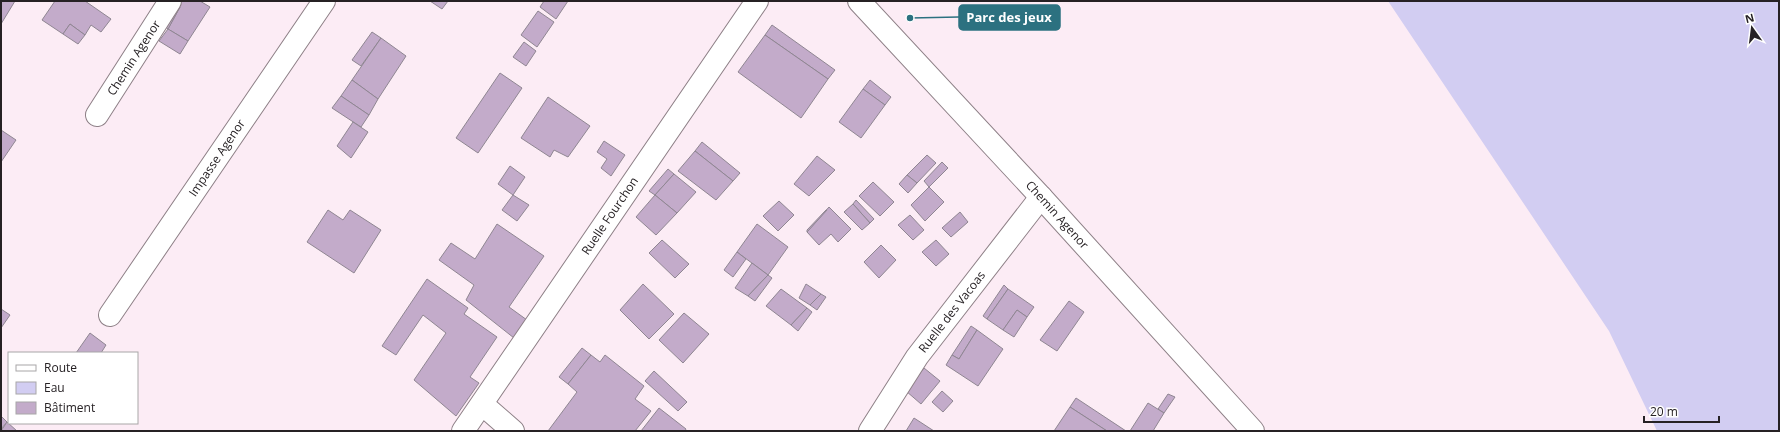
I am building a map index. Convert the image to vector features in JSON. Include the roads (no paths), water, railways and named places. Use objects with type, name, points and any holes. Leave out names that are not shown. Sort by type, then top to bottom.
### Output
[{"type":"street","name":"Chemin Agenor","points":[[97,115],[170,1]]},
{"type":"street","name":"Impasse Agenor","points":[[110,316],[324,1]]},
{"type":"street","name":"Ruelle Fourchon","points":[[463,431],[757,1]]},
{"type":"street","name":"Chemin Agenor","points":[[859,1],[1041,197],[1253,431]]},
{"type":"street","name":"Ruelle des Vacoas","points":[[870,431],[917,357],[1041,197]]},
{"type":"street","points":[[482,404],[513,431]]},
{"type":"water","points":[[1388,1],[1779,1],[1779,431],[1657,431],[1609,331]]},
{"type":"place","name":"Parc des jeux","points":[[910,18]]}]
